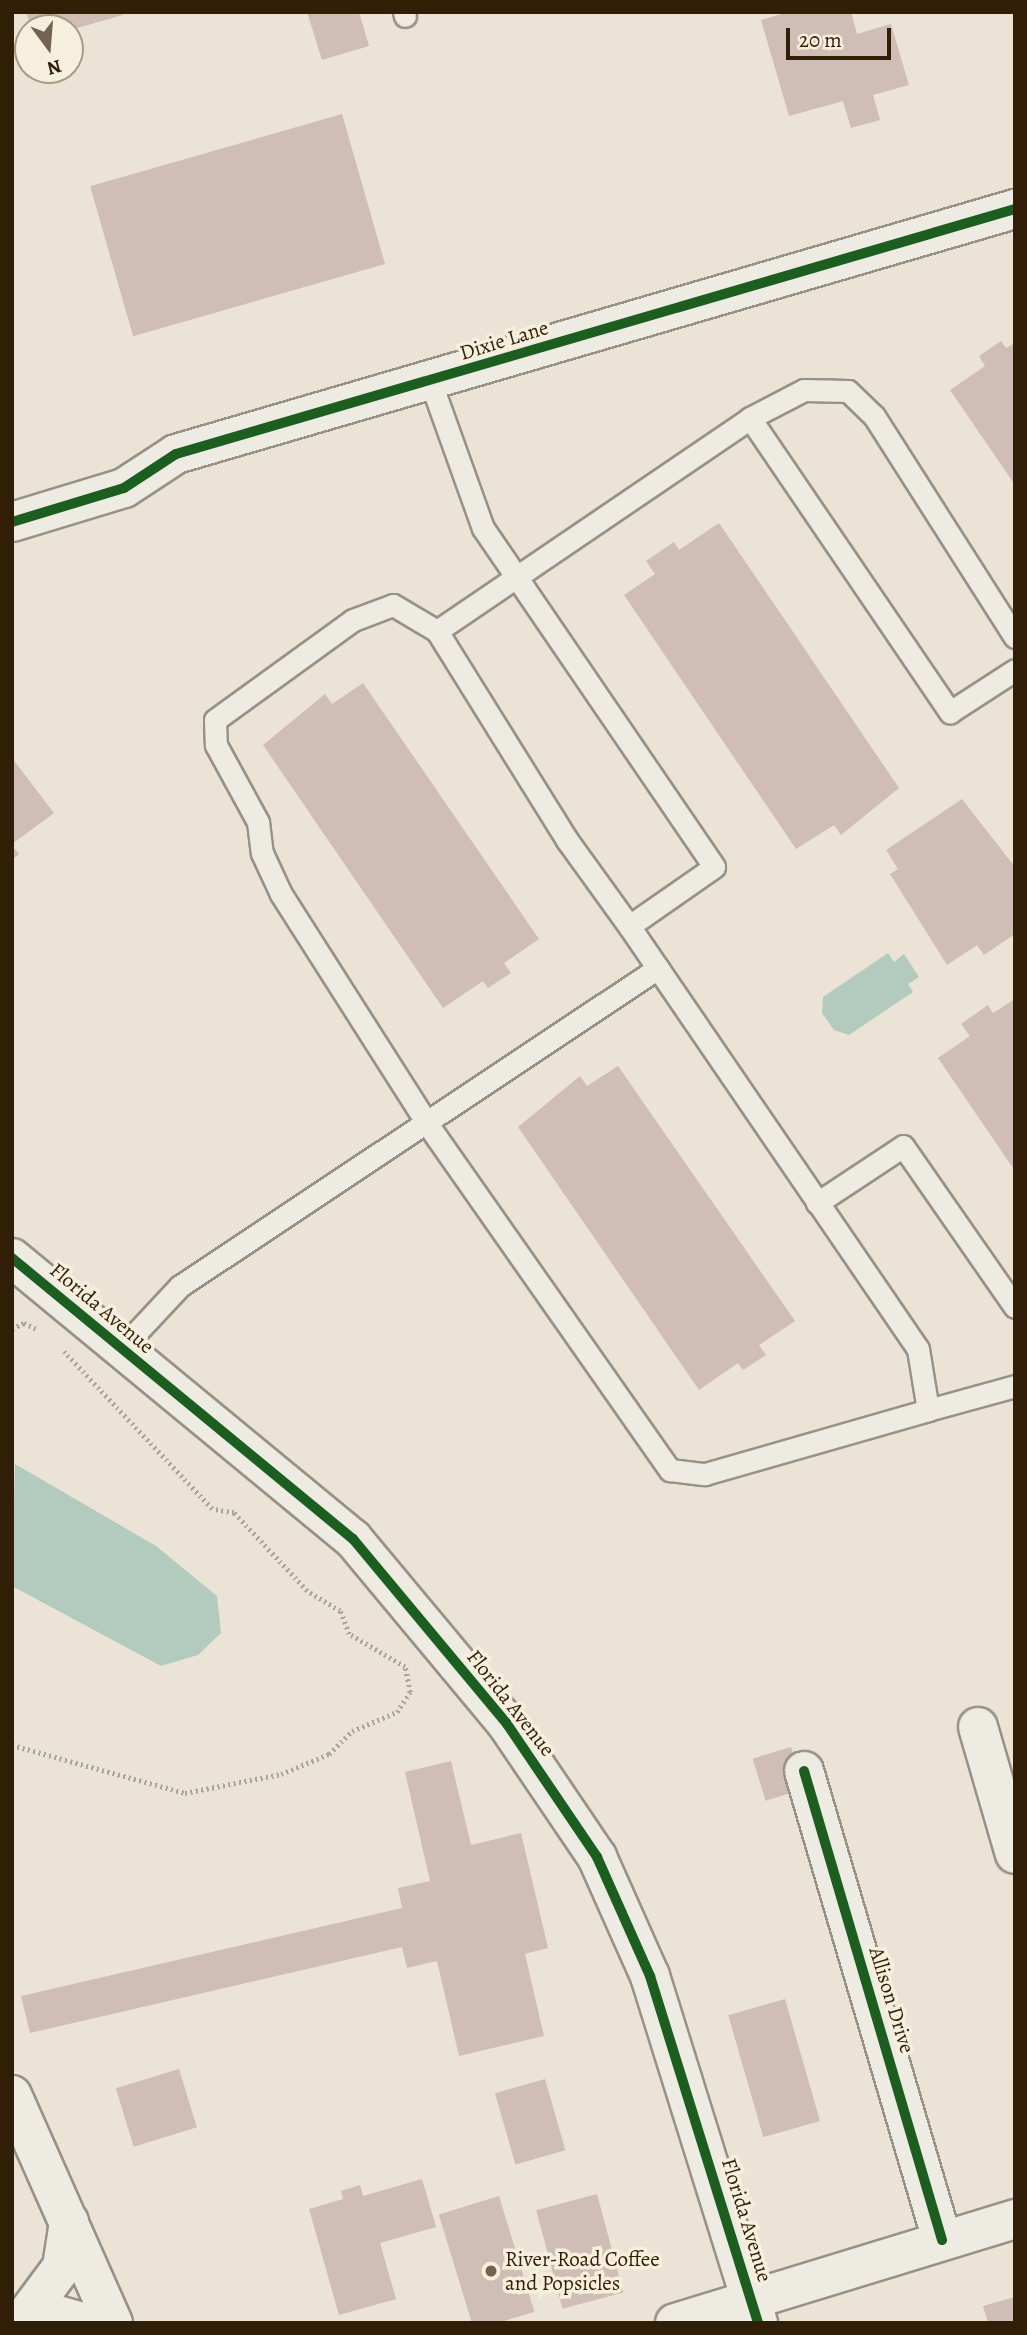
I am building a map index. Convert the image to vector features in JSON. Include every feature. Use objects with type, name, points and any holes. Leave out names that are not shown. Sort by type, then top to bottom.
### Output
[{"type":"street","name":"Dixie Lane","points":[[12,522],[124,488],[176,454],[430,383],[1015,209]]},
{"type":"street","name":"Florida Avenue","points":[[12,1258],[353,1539],[508,1724],[597,1857],[650,1976],[755,2312]]},
{"type":"street","points":[[978,1727],[1015,1854]]},
{"type":"street","name":"Allison Drive","points":[[804,1771],[942,2240]]},
{"type":"street","points":[[12,2095],[113,2323]]},
{"type":"street","points":[[675,2323],[755,2312],[942,2240],[1015,2219]]},
{"type":"street","points":[[19,2320],[62,2267],[69,2222]]},
{"type":"street","points":[[19,2320],[54,2314],[86,2323]]},
{"type":"lane","points":[[430,383],[483,528],[521,577],[714,867],[629,926]]},
{"type":"lane","points":[[437,631],[521,577],[750,418],[804,390],[848,391],[874,416],[1015,638]]},
{"type":"lane","points":[[750,418],[950,712],[1015,670]]},
{"type":"lane","points":[[928,1410],[918,1349],[658,968],[567,840],[437,631],[393,605],[353,620],[215,720],[216,746],[258,822],[262,853],[281,894],[426,1122],[670,1470],[705,1474],[1015,1386]]},
{"type":"lane","points":[[121,1349],[180,1286],[658,968]]},
{"type":"lane","points":[[817,1203],[903,1146],[1015,1307]]},
{"type":"path","points":[[12,1329],[24,1323],[49,1334]]},
{"type":"path","points":[[12,1745],[185,1793],[281,1774],[329,1754],[352,1731],[397,1712],[410,1692],[405,1667],[349,1634],[340,1611],[307,1591],[234,1513],[212,1509],[58,1345]]},
{"type":"shaded area","points":[[888,953],[894,962],[904,954],[919,977],[908,984],[913,992],[849,1035],[834,1030],[822,1013],[823,997]]},
{"type":"shaded area","points":[[15,1464],[156,1546],[217,1596],[221,1633],[198,1655],[161,1666],[12,1586]]},
{"type":"building","points":[[122,12],[123,15],[84,26],[84,14],[27,14]]},
{"type":"building","points":[[307,12],[359,12],[369,46],[322,60]]},
{"type":"building","points":[[788,12],[851,12],[857,34],[891,24],[909,85],[873,95],[880,120],[851,128],[843,101],[789,116],[761,20]]},
{"type":"building","points":[[342,114],[385,264],[133,336],[90,186]]},
{"type":"building","points":[[1001,341],[1006,348],[1015,343],[1015,485],[950,390],[985,366],[979,356]]},
{"type":"building","points":[[719,523],[899,788],[841,835],[834,825],[796,849],[624,595],[655,574],[646,561],[674,542],[679,550]]},
{"type":"building","points":[[363,683],[539,939],[504,963],[511,973],[488,988],[483,981],[443,1008],[263,745],[325,694],[332,704]]},
{"type":"building","points":[[12,758],[54,813],[12,844]]},
{"type":"building","points":[[962,799],[1015,867],[1015,934],[984,955],[977,945],[947,965],[890,874],[898,869],[886,850]]},
{"type":"building","points":[[12,846],[19,854],[12,860]]},
{"type":"building","points":[[1015,999],[1015,1171],[938,1058],[970,1036],[961,1024],[988,1005],[993,1013]]},
{"type":"building","points":[[618,1066],[795,1321],[759,1345],[766,1355],[743,1370],[738,1363],[699,1390],[518,1127],[580,1076],[587,1086]]},
{"type":"building","points":[[791,1747],[804,1789],[766,1801],[753,1759]]},
{"type":"building","points":[[451,1761],[471,1845],[521,1833],[548,1948],[525,1954],[544,2036],[459,2056],[437,1961],[407,1968],[402,1947],[30,2033],[21,1996],[402,1908],[398,1888],[430,1881],[405,1772]]},
{"type":"building","points":[[785,1999],[820,2121],[763,2137],[728,2015]]},
{"type":"building","points":[[179,2069],[197,2127],[134,2147],[116,2088]]},
{"type":"building","points":[[545,2079],[565,2150],[515,2164],[495,2093]]},
{"type":"building","points":[[422,2179],[436,2227],[380,2243],[396,2299],[339,2315],[309,2209],[343,2199],[341,2191],[360,2185],[363,2196]]},
{"type":"building","points":[[597,2194],[623,2293],[563,2309],[536,2210]]},
{"type":"building","points":[[499,2196],[534,2312],[497,2323],[472,2323],[439,2214]]},
{"type":"building","points":[[1015,2297],[1015,2323],[988,2323],[983,2306]]},
{"type":"cycle path","points":[[12,522],[124,488],[176,454],[1015,209]]},
{"type":"cycle path","points":[[12,1258],[353,1539],[507,1724],[597,1857],[650,1976],[758,2323]]},
{"type":"cycle path","points":[[804,1771],[942,2240]]},
{"type":"place","name":"River-Road Coffee and Popsicles","points":[[491,2271]]}]
